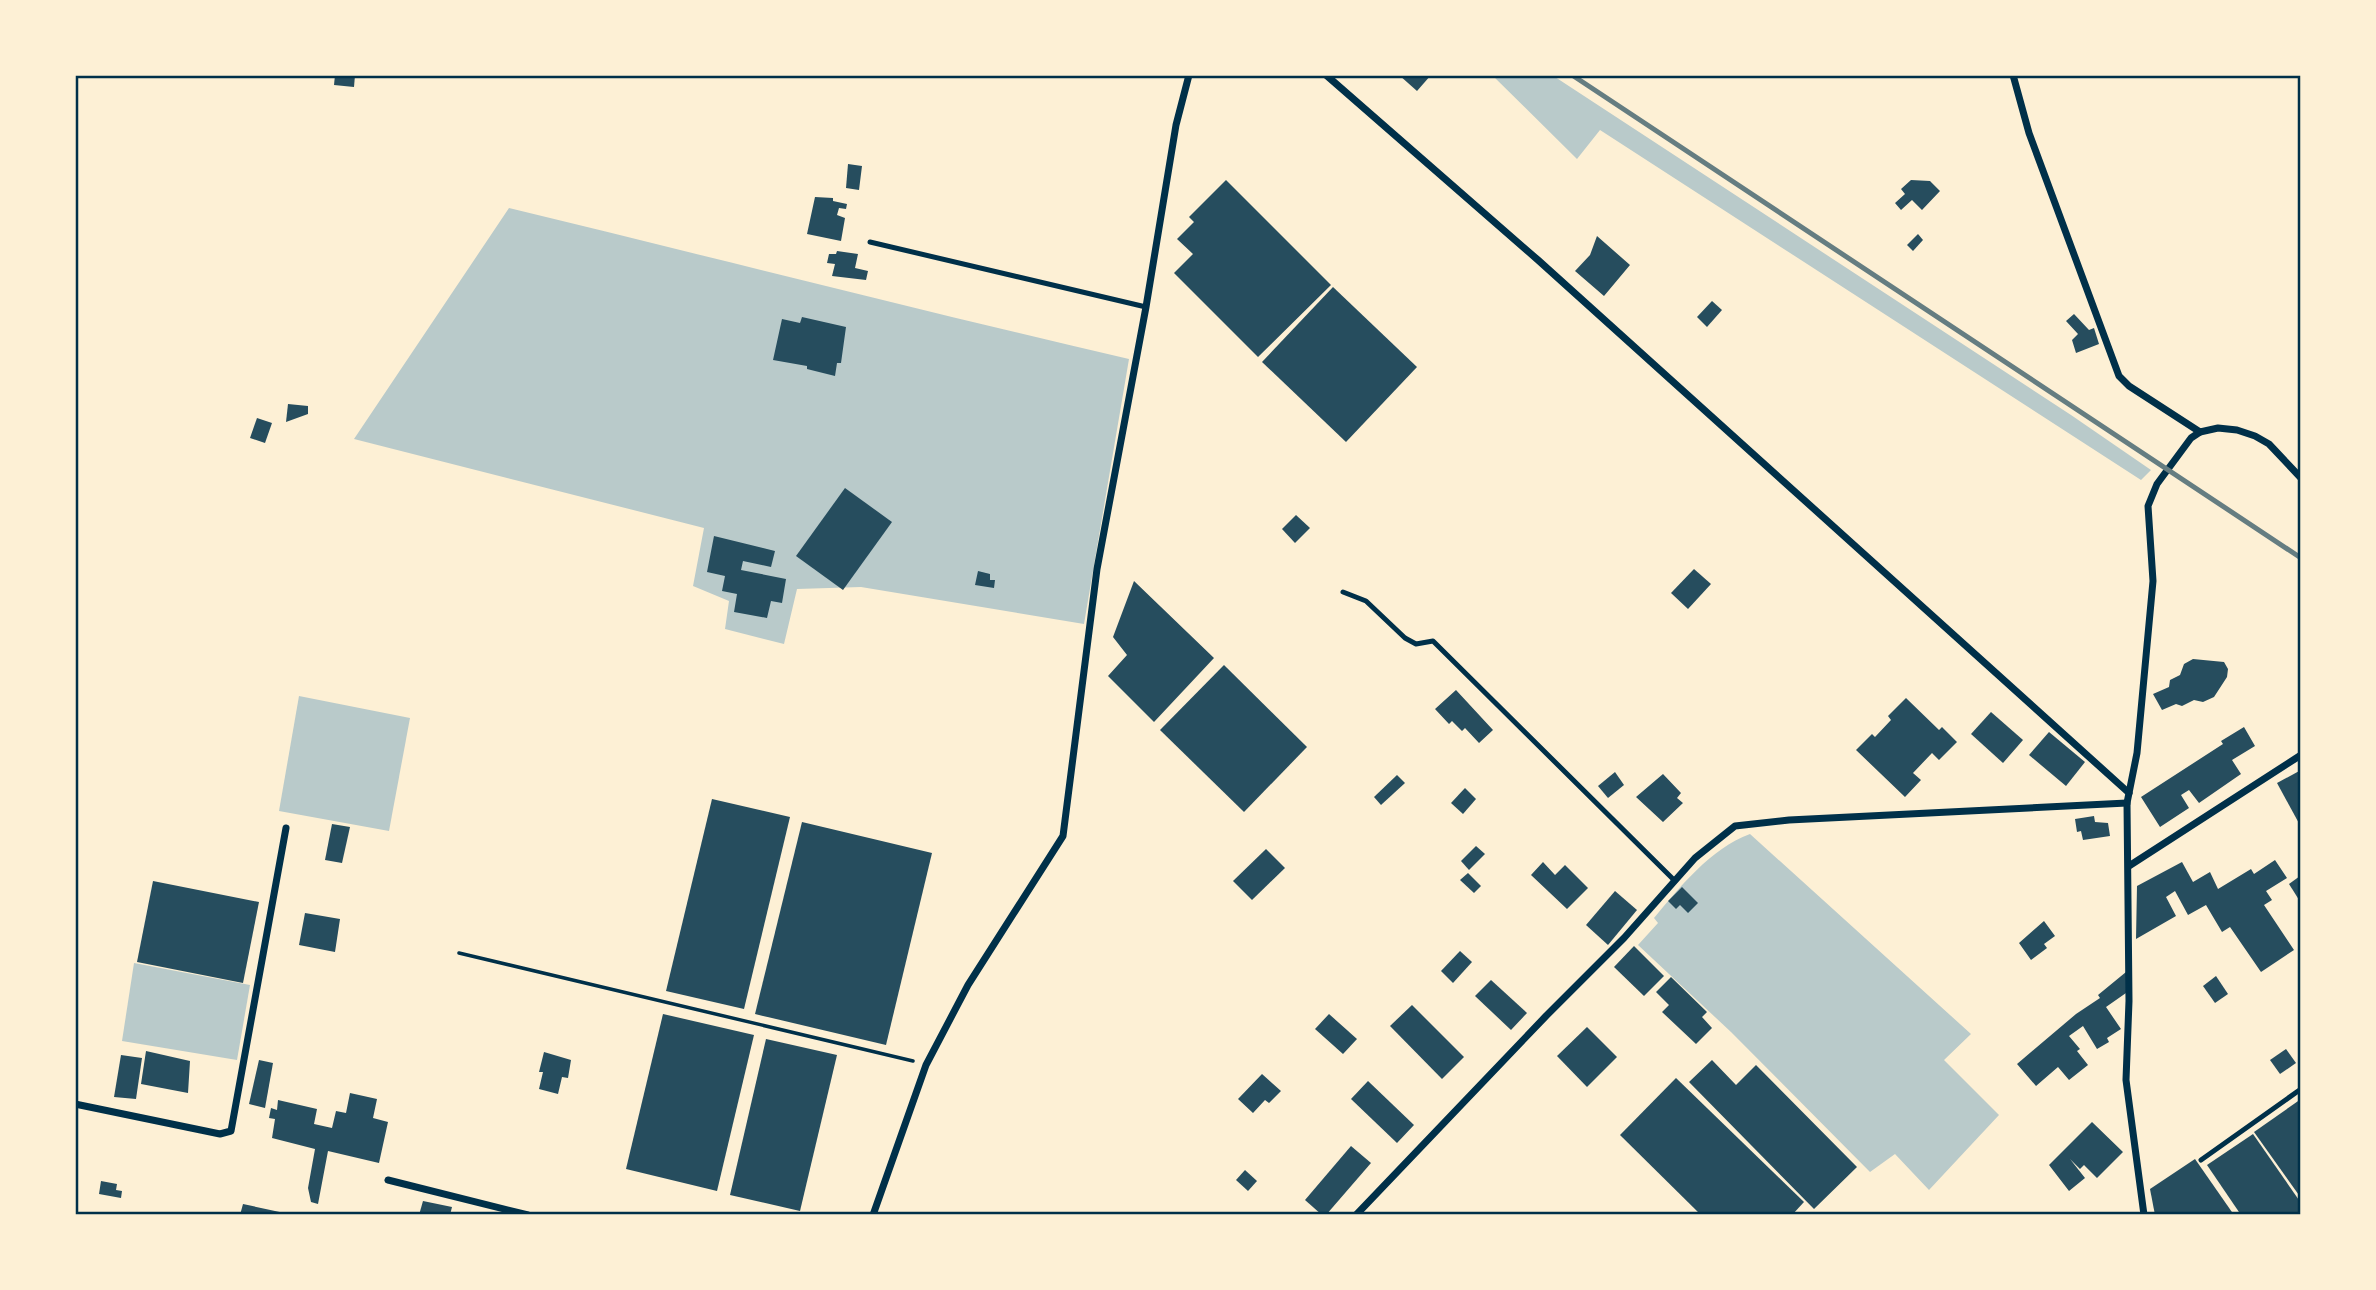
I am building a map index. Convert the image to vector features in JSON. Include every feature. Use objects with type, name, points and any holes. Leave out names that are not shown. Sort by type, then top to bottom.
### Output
[{"type":"street","points":[[873,1215],[926,1065],[968,985],[1063,836],[1097,569],[1146,307],[1176,125],[1189,75]]},
{"type":"street","points":[[1326,75],[1538,260],[2129,793]]},
{"type":"street","points":[[2013,75],[2029,134],[2119,376],[2129,386],[2200,432]]},
{"type":"street","points":[[2144,1215],[2126,1080],[2129,1001],[2127,803],[2137,753],[2153,581],[2148,506],[2157,484],[2183,446],[2200,432],[2218,428],[2237,430],[2269,444],[2301,478]]},
{"type":"street","points":[[2129,866],[2301,755]]},
{"type":"street","points":[[1356,1215],[1624,938],[1695,858],[1735,826],[1789,820],[2127,803]]},
{"type":"street","points":[[75,1104],[220,1134],[231,1131],[286,828]]},
{"type":"street","points":[[388,1180],[528,1215]]},
{"type":"lane","points":[[870,242],[1146,307]]},
{"type":"lane","points":[[1343,592],[1366,601],[1405,638],[1416,643],[1433,641],[1675,881]]},
{"type":"lane","points":[[2201,1160],[2301,1089]]},
{"type":"path","points":[[459,953],[926,1065]]},
{"type":"shaded area","points":[[1492,75],[1552,75],[2151,470],[2141,480],[1600,130],[1577,159]]},
{"type":"shaded area","points":[[509,208],[1129,359],[1084,624],[861,587],[797,589],[784,644],[725,629],[729,601],[693,586],[704,528],[354,439]]},
{"type":"shaded area","points":[[299,696],[410,718],[389,831],[279,811]]},
{"type":"shaded area","points":[[1750,834],[1971,1034],[1944,1060],[1999,1115],[1929,1190],[1895,1154],[1870,1172],[1731,1032],[1638,945],[1658,923],[1654,918],[1697,870],[1722,849]]},
{"type":"shaded area","points":[[134,963],[250,985],[237,1060],[122,1041]]},
{"type":"building","points":[[335,75],[355,75],[354,87],[334,85]]},
{"type":"building","points":[[1399,75],[1431,75],[1417,91]]},
{"type":"building","points":[[848,164],[862,166],[859,190],[846,188]]},
{"type":"building","points":[[1226,180],[1331,285],[1258,357],[1174,273],[1193,254],[1177,239],[1194,222],[1189,217]]},
{"type":"building","points":[[1911,180],[1930,181],[1940,191],[1922,210],[1912,200],[1901,210],[1895,203],[1905,194],[1901,189]]},
{"type":"building","points":[[815,197],[833,198],[833,201],[847,204],[846,209],[839,208],[837,215],[845,218],[841,241],[807,234]]},
{"type":"building","points":[[1918,234],[1923,240],[1913,251],[1907,245]]},
{"type":"building","points":[[1597,236],[1630,265],[1604,296],[1575,271],[1590,255]]},
{"type":"building","points":[[837,251],[858,254],[855,268],[868,271],[866,280],[832,276],[835,264],[827,263],[829,254],[836,254]]},
{"type":"building","points":[[1333,287],[1417,367],[1346,442],[1262,362]]},
{"type":"building","points":[[1712,301],[1722,310],[1707,327],[1697,317]]},
{"type":"building","points":[[2074,314],[2089,330],[2094,328],[2099,344],[2076,353],[2072,340],[2078,334],[2066,321]]},
{"type":"building","points":[[802,317],[846,327],[841,363],[837,363],[835,376],[807,369],[807,366],[773,360],[782,319],[800,323]]},
{"type":"building","points":[[288,404],[308,406],[308,414],[286,422]]},
{"type":"building","points":[[257,418],[272,423],[265,443],[250,438]]},
{"type":"building","points":[[845,488],[892,522],[843,590],[796,556]]},
{"type":"building","points":[[1296,515],[1310,528],[1295,543],[1282,529]]},
{"type":"building","points":[[714,536],[775,551],[771,567],[743,561],[741,570],[786,579],[782,603],[771,601],[767,618],[734,612],[737,594],[722,591],[725,576],[707,572]]},
{"type":"building","points":[[1694,569],[1711,584],[1688,609],[1671,593]]},
{"type":"building","points":[[978,571],[990,574],[990,580],[995,580],[994,588],[975,585]]},
{"type":"building","points":[[1134,581],[1214,658],[1154,722],[1108,676],[1127,655],[1113,637]]},
{"type":"building","points":[[2193,659],[2224,662],[2228,669],[2227,677],[2214,697],[2203,702],[2194,700],[2182,706],[2176,704],[2162,710],[2153,694],[2169,687],[2170,680],[2180,675],[2184,664]]},
{"type":"building","points":[[1224,665],[1307,747],[1244,812],[1160,730]]},
{"type":"building","points":[[1456,690],[1493,730],[1479,743],[1465,728],[1462,731],[1452,721],[1449,724],[1435,709]]},
{"type":"building","points":[[1906,698],[1939,730],[1942,727],[1957,742],[1939,760],[1932,753],[1913,773],[1921,780],[1905,797],[1856,750],[1872,734],[1875,737],[1891,720],[1888,716]]},
{"type":"building","points":[[1991,712],[2023,740],[2003,763],[1971,734]]},
{"type":"building","points":[[2244,727],[2255,746],[2232,760],[2241,774],[2199,803],[2189,790],[2181,795],[2189,808],[2160,827],[2141,797],[2223,744],[2221,741]]},
{"type":"building","points":[[2049,732],[2085,762],[2066,786],[2029,755]]},
{"type":"building","points":[[2301,770],[2301,827],[2277,783]]},
{"type":"building","points":[[1615,772],[1624,785],[1608,798],[1598,786]]},
{"type":"building","points":[[1663,774],[1681,793],[1677,798],[1683,803],[1663,822],[1636,797]]},
{"type":"building","points":[[1397,775],[1405,783],[1381,805],[1374,797]]},
{"type":"building","points":[[1465,788],[1476,799],[1463,814],[1451,803]]},
{"type":"building","points":[[712,799],[790,817],[744,1009],[666,991]]},
{"type":"building","points":[[2094,816],[2095,822],[2108,823],[2110,836],[2083,840],[2081,831],[2077,832],[2075,819]]},
{"type":"building","points":[[802,822],[932,853],[886,1045],[755,1014]]},
{"type":"building","points":[[332,824],[350,827],[342,863],[325,860]]},
{"type":"building","points":[[1476,846],[1485,854],[1469,870],[1461,861]]},
{"type":"building","points":[[1266,849],[1285,868],[1252,900],[1233,881]]},
{"type":"building","points":[[2275,860],[2287,878],[2266,891],[2272,900],[2264,905],[2294,950],[2261,972],[2230,927],[2222,932],[2206,905],[2188,915],[2175,891],[2166,897],[2176,916],[2136,939],[2137,886],[2182,862],[2193,882],[2210,872],[2218,889],[2251,869],[2254,874]]},
{"type":"building","points":[[1543,862],[1555,875],[1565,865],[1588,888],[1567,909],[1531,875]]},
{"type":"building","points":[[1468,873],[1481,886],[1474,893],[1460,880]]},
{"type":"building","points":[[2300,876],[2301,878],[2301,903],[2289,884]]},
{"type":"building","points":[[153,881],[259,902],[243,983],[137,962]]},
{"type":"building","points":[[1682,887],[1698,903],[1688,913],[1680,905],[1676,909],[1668,901]]},
{"type":"building","points":[[1615,891],[1637,910],[1608,945],[1586,925]]},
{"type":"building","points":[[305,913],[340,919],[335,952],[299,945]]},
{"type":"building","points":[[2044,921],[2055,936],[2044,944],[2047,948],[2031,960],[2019,943]]},
{"type":"building","points":[[1634,946],[1664,976],[1644,996],[1614,967]]},
{"type":"building","points":[[1460,951],[1472,962],[1453,983],[1441,971]]},
{"type":"building","points":[[2126,972],[2126,993],[2106,1007],[2121,1029],[2107,1038],[2109,1042],[2097,1049],[2083,1026],[2069,1036],[2088,1065],[2069,1080],[2058,1067],[2036,1086],[2017,1064],[2076,1014],[2100,998],[2098,995]]},
{"type":"building","points":[[2216,976],[2228,994],[2215,1003],[2203,986]]},
{"type":"building","points":[[1671,977],[1707,1012],[1702,1017],[1712,1028],[1696,1044],[1662,1012],[1669,1005],[1656,992]]},
{"type":"building","points":[[1491,980],[1527,1013],[1511,1030],[1475,996]]},
{"type":"building","points":[[1412,1005],[1464,1057],[1442,1079],[1390,1026]]},
{"type":"building","points":[[663,1014],[754,1035],[717,1191],[626,1169]]},
{"type":"building","points":[[1329,1014],[1357,1039],[1343,1054],[1315,1029]]},
{"type":"building","points":[[1587,1027],[1617,1057],[1587,1087],[1557,1056]]},
{"type":"building","points":[[766,1039],[837,1055],[800,1211],[730,1195]]},
{"type":"building","points":[[2286,1049],[2296,1063],[2280,1074],[2270,1060]]},
{"type":"building","points":[[146,1051],[190,1061],[188,1093],[141,1084]]},
{"type":"building","points":[[544,1052],[571,1060],[568,1078],[562,1077],[558,1094],[539,1089],[543,1072],[539,1072]]},
{"type":"building","points":[[121,1055],[142,1058],[136,1099],[114,1097]]},
{"type":"building","points":[[259,1060],[273,1063],[265,1108],[249,1104]]},
{"type":"building","points":[[1712,1060],[1736,1085],[1756,1065],[1857,1167],[1814,1209],[1689,1082]]},
{"type":"building","points":[[1262,1074],[1281,1091],[1269,1103],[1265,1100],[1253,1113],[1238,1099]]},
{"type":"building","points":[[1676,1078],[1804,1202],[1792,1215],[1701,1215],[1620,1135]]},
{"type":"building","points":[[1368,1081],[1414,1125],[1397,1143],[1351,1099]]},
{"type":"building","points":[[350,1093],[377,1099],[373,1118],[388,1122],[379,1163],[328,1151],[318,1204],[311,1202],[308,1188],[315,1149],[272,1138],[275,1119],[269,1118],[271,1108],[277,1110],[278,1100],[317,1109],[314,1124],[332,1128],[336,1111],[346,1113]]},
{"type":"building","points":[[2301,1099],[2301,1198],[2254,1132]]},
{"type":"building","points":[[2092,1122],[2123,1152],[2097,1178],[2084,1165],[2080,1169],[2070,1159],[2085,1178],[2069,1191],[2049,1165]]},
{"type":"building","points":[[2253,1134],[2301,1203],[2301,1215],[2241,1215],[2207,1165]]},
{"type":"building","points":[[1351,1146],[1371,1163],[1326,1215],[1322,1215],[1305,1200]]},
{"type":"building","points":[[2195,1159],[2234,1215],[2155,1215],[2150,1189]]},
{"type":"building","points":[[1245,1170],[1257,1181],[1248,1191],[1236,1180]]},
{"type":"building","points":[[101,1181],[117,1184],[116,1190],[122,1191],[121,1198],[99,1194]]},
{"type":"building","points":[[423,1201],[452,1207],[450,1215],[419,1215]]},
{"type":"building","points":[[243,1204],[289,1214],[240,1215]]},
{"type":"railway","points":[[1572,75],[2301,558]]}]
